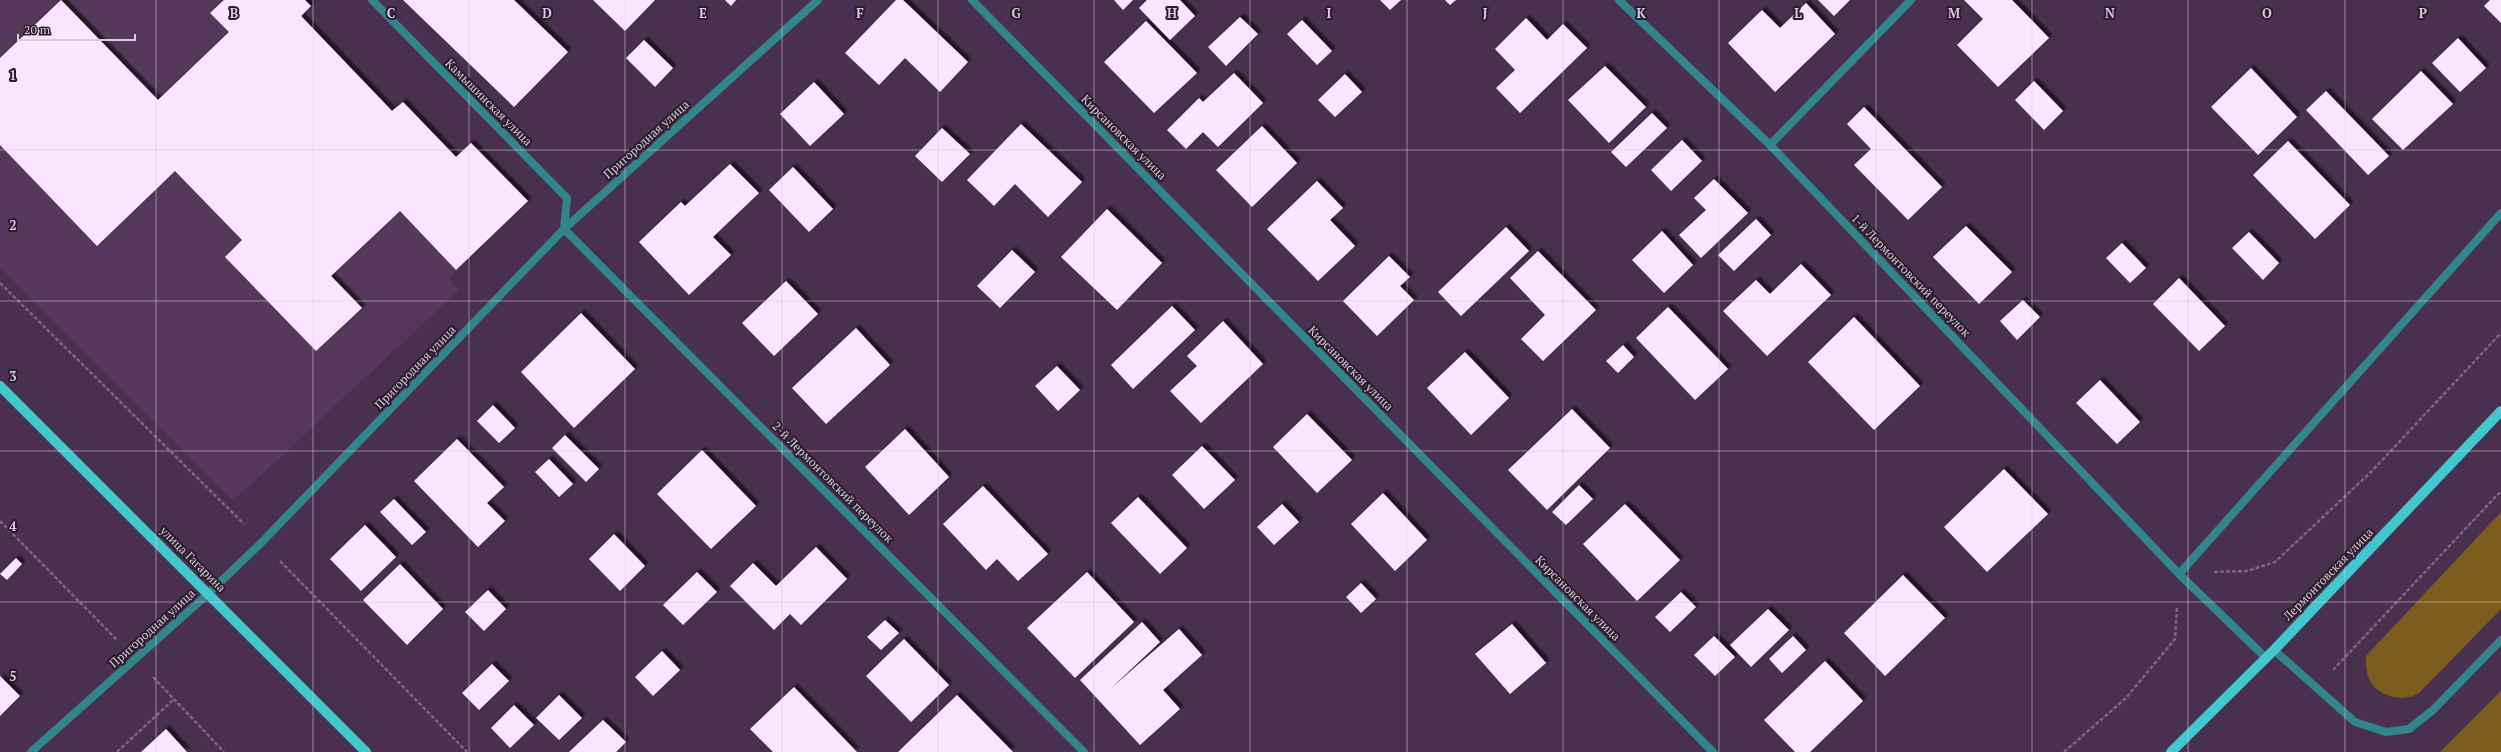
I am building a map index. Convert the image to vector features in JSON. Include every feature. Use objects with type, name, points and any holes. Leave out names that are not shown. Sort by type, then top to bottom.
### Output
[{"type":"main road","name":"улица Гагарина","points":[[0,386],[209,593],[366,752]]},
{"type":"main road","name":"Лермонтовская улица","points":[[2170,752],[2274,650],[2501,411]]},
{"type":"street","name":"Камышинская улица","points":[[372,0],[567,198],[564,229]]},
{"type":"street","name":"Пригородная улица","points":[[31,752],[209,593],[262,542],[564,229],[818,0]]},
{"type":"street","name":"Кирсановская улица","points":[[972,0],[1713,752]]},
{"type":"street","name":"1-й Лермонтовский переулок","points":[[1619,0],[1770,145],[2179,574],[2266,658]]},
{"type":"street","points":[[1770,145],[1911,0]]},
{"type":"street","points":[[2179,574],[2501,213]]},
{"type":"street","name":"2-й Лермонтовский переулок","points":[[564,229],[1084,752]]},
{"type":"street","points":[[2274,650],[2355,722],[2386,732],[2409,729],[2433,710],[2501,640]]},
{"type":"path","points":[[0,283],[262,542],[467,752]]},
{"type":"path","points":[[2064,752],[2126,698],[2175,639],[2179,574],[2247,571],[2275,562],[2371,472],[2501,333]]},
{"type":"path","points":[[2317,688],[2501,491]]},
{"type":"path","points":[[0,521],[224,752]]},
{"type":"path","points":[[117,752],[174,699]]},
{"type":"shaded area","points":[[0,0],[305,0],[311,6],[301,16],[392,111],[403,102],[456,157],[471,143],[528,201],[448,279],[459,290],[233,501],[0,267]]},
{"type":"shaded area","points":[[2501,512],[2501,609],[2419,693],[2406,698],[2399,698],[2392,697],[2379,691],[2370,681],[2366,669],[2366,656]]},
{"type":"shaded area","points":[[2501,691],[2501,752],[2440,752]]},
{"type":"building","points":[[61,0],[158,100],[229,32],[210,13],[224,0],[305,0],[311,6],[301,16],[392,111],[403,102],[456,157],[471,143],[528,201],[456,270],[400,211],[331,276],[362,308],[316,351],[225,257],[242,240],[175,171],[97,246],[0,145],[0,58]]},
{"type":"building","points":[[403,0],[514,0],[568,52],[514,107]]},
{"type":"building","points":[[593,0],[655,0],[625,31]]},
{"type":"building","points":[[725,0],[736,0],[731,6]]},
{"type":"building","points":[[896,0],[903,0],[968,62],[940,92],[905,58],[879,85],[845,53]]},
{"type":"building","points":[[1114,0],[1133,0],[1123,10]]},
{"type":"building","points":[[1147,0],[1180,0],[1195,16],[1170,40],[1139,8]]},
{"type":"building","points":[[1380,0],[1401,0],[1390,10]]},
{"type":"building","points":[[1445,0],[1456,0],[1450,5]]},
{"type":"building","points":[[1818,0],[1850,0],[1834,16]]},
{"type":"building","points":[[1964,0],[2012,0],[2049,38],[1998,87],[1957,45],[1983,19]]},
{"type":"building","points":[[2490,0],[2501,0],[2501,23],[2484,6]]},
{"type":"building","points":[[1806,3],[1835,34],[1775,92],[1728,43],[1762,10],[1780,28]]},
{"type":"building","points":[[1240,17],[1258,34],[1226,66],[1208,47]]},
{"type":"building","points":[[1526,18],[1547,40],[1563,24],[1587,48],[1520,113],[1496,88],[1515,70],[1495,49]]},
{"type":"building","points":[[1302,20],[1332,51],[1317,65],[1287,34]]},
{"type":"building","points":[[1146,21],[1197,73],[1154,113],[1104,62]]},
{"type":"building","points":[[2458,38],[2486,68],[2460,92],[2432,63]]},
{"type":"building","points":[[644,40],[673,68],[655,87],[626,58]]},
{"type":"building","points":[[1605,66],[1646,107],[1609,143],[1568,100]]},
{"type":"building","points":[[2251,68],[2297,117],[2258,155],[2211,107]]},
{"type":"building","points":[[2421,71],[2453,104],[2403,150],[2372,119]]},
{"type":"building","points":[[1234,73],[1263,103],[1218,147],[1203,132],[1186,149],[1167,130],[1199,98],[1203,102]]},
{"type":"building","points":[[1345,74],[1362,92],[1335,117],[1318,100]]},
{"type":"building","points":[[2034,81],[2063,111],[2044,130],[2015,100]]},
{"type":"building","points":[[814,82],[844,114],[810,146],[780,114]]},
{"type":"building","points":[[2326,91],[2389,156],[2368,175],[2306,110]]},
{"type":"building","points":[[1864,107],[1942,187],[1908,220],[1854,165],[1871,149],[1847,124]]},
{"type":"building","points":[[1652,113],[1667,128],[1626,167],[1611,152]]},
{"type":"building","points":[[1021,124],[1082,182],[1048,217],[1015,184],[994,206],[967,180]]},
{"type":"building","points":[[1262,126],[1297,163],[1252,207],[1216,170]]},
{"type":"building","points":[[942,128],[970,154],[942,182],[915,156]]},
{"type":"building","points":[[1682,140],[1702,161],[1671,191],[1651,170]]},
{"type":"building","points":[[2288,141],[2350,205],[2315,239],[2253,175]]},
{"type":"building","points":[[730,164],[759,193],[713,237],[731,255],[689,295],[639,242],[681,202],[685,206]]},
{"type":"building","points":[[793,167],[833,209],[809,232],[769,190]]},
{"type":"building","points":[[1714,179],[1748,213],[1701,258],[1679,235],[1706,210],[1694,198]]},
{"type":"building","points":[[1317,181],[1343,208],[1330,220],[1355,246],[1318,281],[1267,229]]},
{"type":"building","points":[[1107,209],[1162,263],[1117,310],[1061,257]]},
{"type":"building","points":[[1756,219],[1771,235],[1734,271],[1718,255]]},
{"type":"building","points":[[1966,226],[2012,272],[1979,304],[1933,257]]},
{"type":"building","points":[[1506,227],[1529,251],[1461,316],[1438,292]]},
{"type":"building","points":[[1662,231],[1693,265],[1664,293],[1632,260]]},
{"type":"building","points":[[2249,232],[2279,263],[2263,280],[2232,248]]},
{"type":"building","points":[[2122,243],[2146,268],[2130,283],[2106,258]]},
{"type":"building","points":[[1012,250],[1035,272],[1000,308],[977,286]]},
{"type":"building","points":[[1538,251],[1596,310],[1543,361],[1521,339],[1545,315],[1510,278]]},
{"type":"building","points":[[1389,256],[1410,277],[1400,286],[1414,300],[1377,336],[1343,301]]},
{"type":"building","points":[[1801,264],[1831,295],[1767,356],[1723,311],[1756,280],[1770,294]]},
{"type":"building","points":[[2179,278],[2225,326],[2199,351],[2153,304]]},
{"type":"building","points":[[786,281],[818,314],[774,356],[742,323]]},
{"type":"building","points":[[2023,300],[2040,317],[2017,340],[2000,321]]},
{"type":"building","points":[[1172,306],[1195,330],[1133,389],[1111,365]]},
{"type":"building","points":[[1668,307],[1728,369],[1695,400],[1636,338]]},
{"type":"building","points":[[581,313],[635,369],[574,428],[521,372]]},
{"type":"building","points":[[1854,317],[1920,386],[1874,430],[1808,362]]},
{"type":"building","points":[[1223,321],[1263,364],[1201,423],[1170,391],[1197,366],[1187,356]]},
{"type":"building","points":[[856,328],[890,365],[826,424],[792,388]]},
{"type":"building","points":[[1623,345],[1634,357],[1618,373],[1606,361]]},
{"type":"building","points":[[1465,352],[1509,398],[1471,435],[1427,388]]},
{"type":"building","points":[[1057,366],[1080,390],[1058,411],[1035,386]]},
{"type":"building","points":[[2100,380],[2140,422],[2117,444],[2076,403]]},
{"type":"building","points":[[493,405],[515,428],[499,443],[477,421]]},
{"type":"building","points":[[1572,409],[1610,448],[1547,510],[1508,470]]},
{"type":"building","points":[[1307,414],[1352,460],[1317,493],[1273,447]]},
{"type":"building","points":[[905,429],[949,477],[909,515],[865,467]]},
{"type":"building","points":[[565,435],[599,469],[586,482],[552,448]]},
{"type":"building","points":[[457,439],[504,487],[487,503],[505,521],[478,547],[414,481]]},
{"type":"building","points":[[1202,446],[1235,480],[1204,509],[1172,475]]},
{"type":"building","points":[[702,450],[756,506],[711,549],[657,494]]},
{"type":"building","points":[[549,459],[573,484],[559,497],[535,472]]},
{"type":"building","points":[[2004,469],[2048,514],[1987,572],[1944,527]]},
{"type":"building","points":[[1579,485],[1593,499],[1566,525],[1552,512]]},
{"type":"building","points":[[983,486],[1048,554],[1018,581],[997,559],[986,570],[943,524]]},
{"type":"building","points":[[1383,493],[1427,540],[1395,571],[1351,524]]},
{"type":"building","points":[[1138,497],[1187,548],[1160,574],[1111,523]]},
{"type":"building","points":[[394,499],[426,532],[412,545],[380,512]]},
{"type":"building","points":[[1282,504],[1299,522],[1274,545],[1257,527]]},
{"type":"building","points":[[1625,504],[1680,560],[1637,601],[1583,544]]},
{"type":"building","points":[[365,525],[396,557],[361,591],[330,559]]},
{"type":"building","points":[[614,534],[645,566],[620,591],[589,559]]},
{"type":"building","points":[[816,547],[847,579],[801,625],[790,614],[774,630],[730,586],[753,563],[776,586]]},
{"type":"building","points":[[16,558],[22,564],[7,580],[0,574]]},
{"type":"building","points":[[400,564],[443,609],[407,645],[363,600]]},
{"type":"building","points":[[697,572],[717,592],[683,625],[663,605]]},
{"type":"building","points":[[1087,572],[1134,622],[1075,678],[1027,628]]},
{"type":"building","points":[[1903,575],[1945,618],[1885,676],[1844,633]]},
{"type":"building","points":[[1361,583],[1376,599],[1361,613],[1346,597]]},
{"type":"building","points":[[488,590],[506,609],[484,631],[465,612]]},
{"type":"building","points":[[1681,592],[1696,607],[1670,632],[1655,617]]},
{"type":"building","points":[[1768,609],[1789,630],[1751,667],[1730,645]]},
{"type":"building","points":[[885,620],[899,633],[881,650],[867,637]]},
{"type":"building","points":[[1142,622],[1160,642],[1109,690],[1179,629],[1202,655],[1163,690],[1180,709],[1140,745],[1080,680]]},
{"type":"building","points":[[1512,624],[1546,663],[1510,694],[1475,654]]},
{"type":"building","points":[[1714,636],[1735,657],[1715,676],[1694,655]]},
{"type":"building","points":[[1793,636],[1806,650],[1782,673],[1769,659]]},
{"type":"building","points":[[904,639],[949,685],[911,722],[866,676]]},
{"type":"building","points":[[662,651],[680,670],[653,696],[635,677]]},
{"type":"building","points":[[1825,661],[1863,701],[1810,752],[1795,752],[1764,720]]},
{"type":"building","points":[[492,664],[509,681],[479,710],[462,693]]},
{"type":"building","points":[[0,676],[20,696],[0,716]]},
{"type":"building","points":[[794,687],[857,752],[773,752],[750,729]]},
{"type":"building","points":[[559,695],[582,718],[559,740],[536,718]]},
{"type":"building","points":[[957,695],[1013,752],[898,752]]},
{"type":"building","points":[[514,705],[534,725],[510,748],[491,728]]},
{"type":"building","points":[[603,720],[626,742],[616,752],[569,752]]},
{"type":"building","points":[[166,729],[187,752],[141,752]]}]
